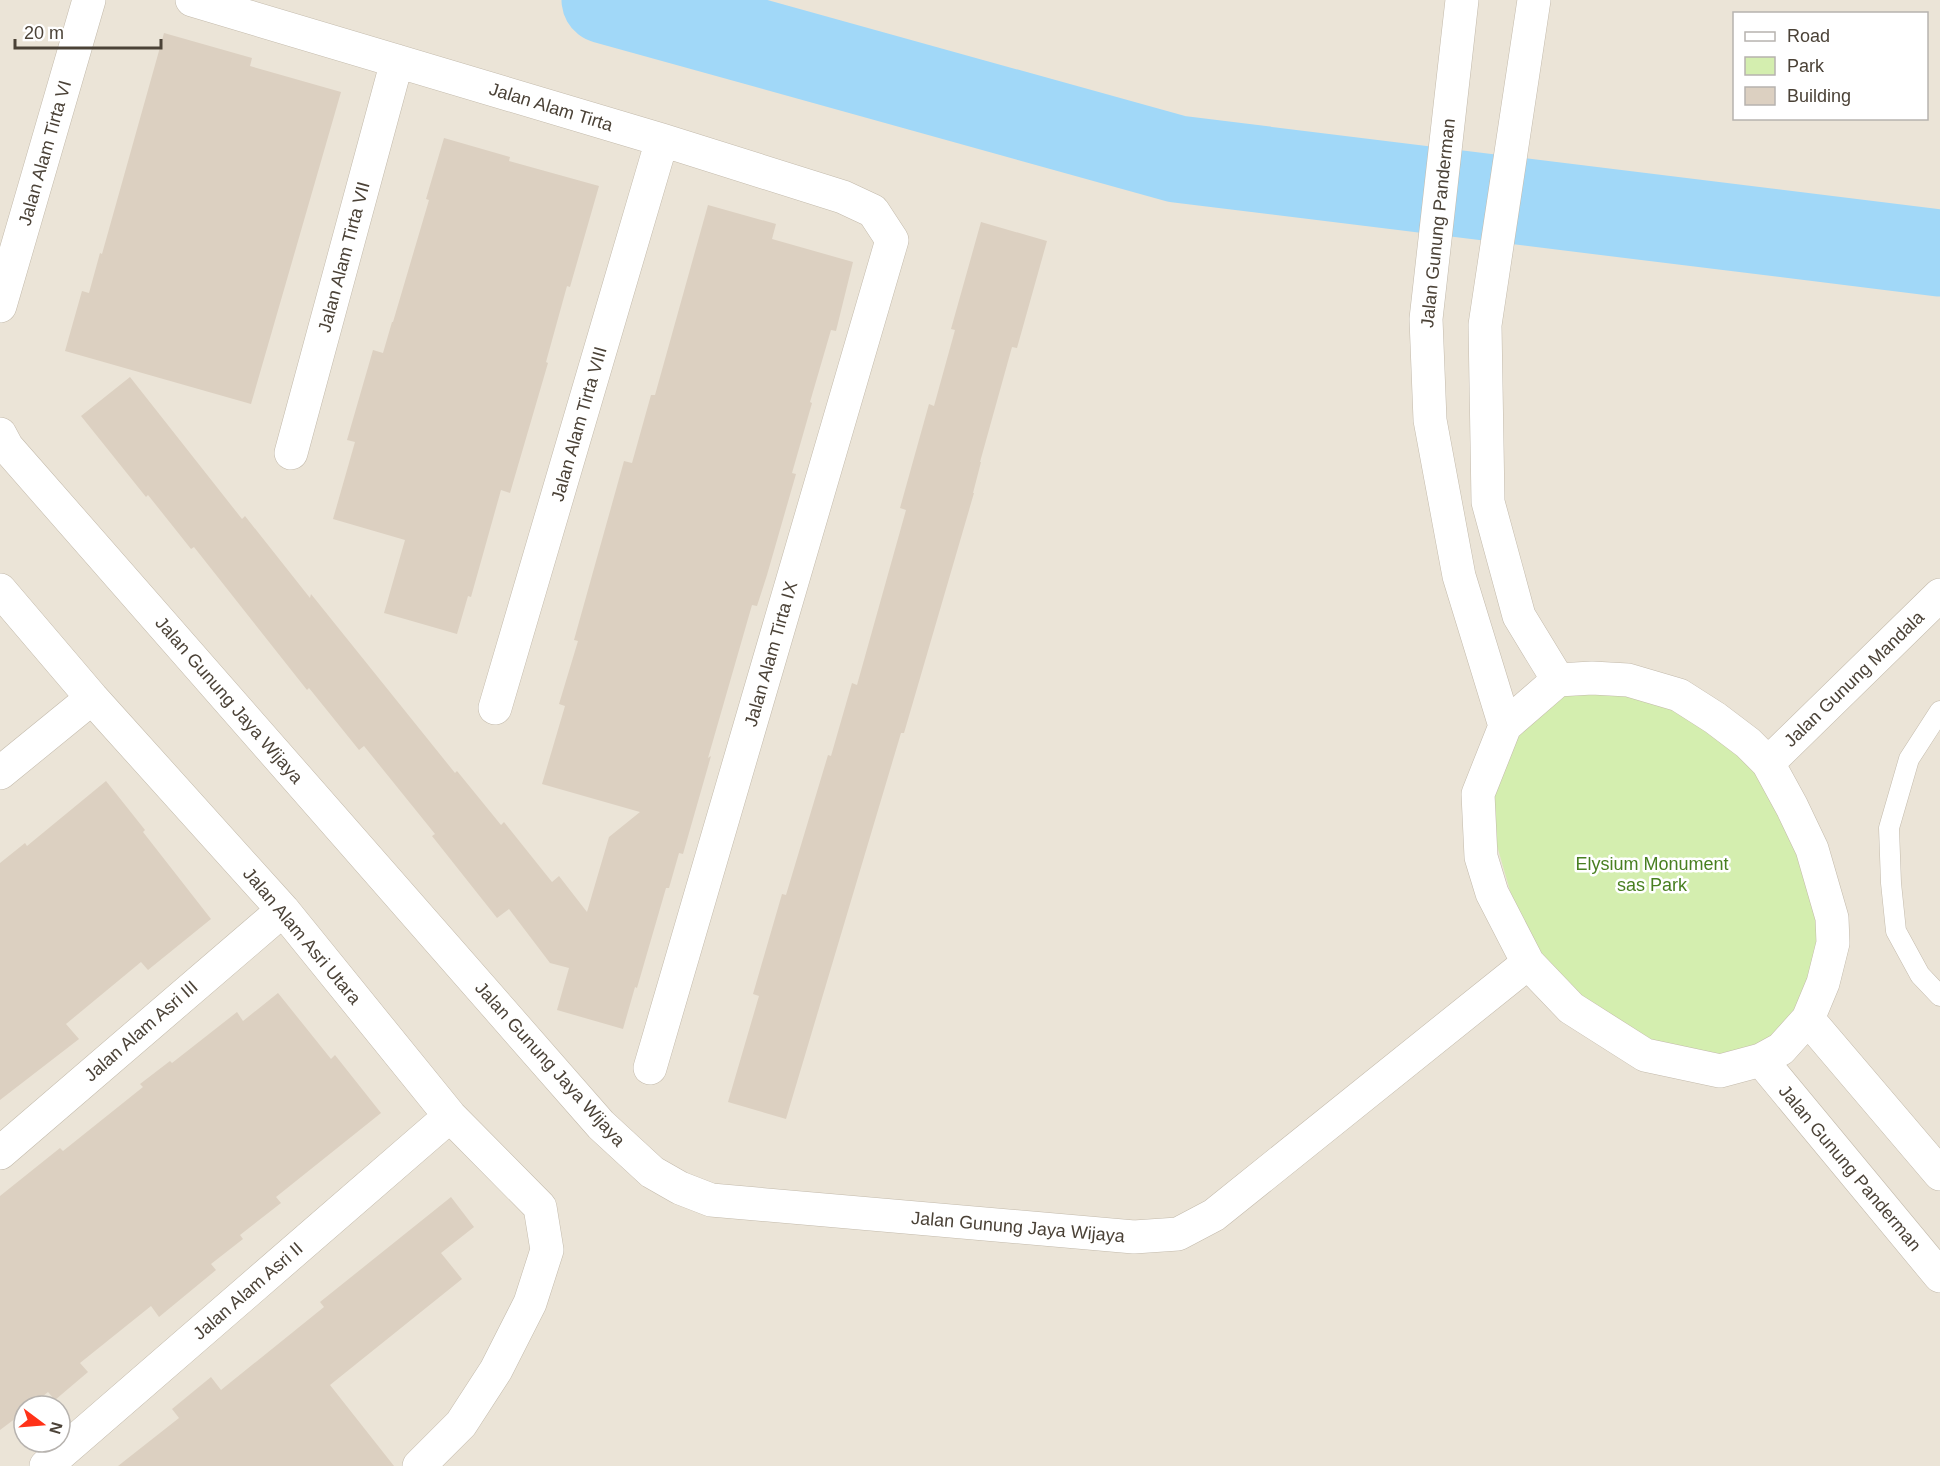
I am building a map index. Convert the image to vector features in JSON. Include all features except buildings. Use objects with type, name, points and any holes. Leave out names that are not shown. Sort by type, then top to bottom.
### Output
[{"type":"street","name":"Jalan Alam Tirta VI","points":[[0,306],[89,0]]},
{"type":"street","name":"Jalan Alam Tirta","points":[[192,0],[662,140],[843,197],[873,211],[892,240]]},
{"type":"street","name":"Jalan Gunung Panderman","points":[[1462,0],[1426,319],[1430,420],[1459,576],[1505,726]]},
{"type":"street","points":[[1534,0],[1485,325],[1488,502],[1519,616],[1558,680]]},
{"type":"street","name":"Jalan Alam Tirta VII","points":[[291,453],[397,61]]},
{"type":"street","name":"Jalan Alam Tirta VIII","points":[[495,708],[662,140]]},
{"type":"street","name":"Jalan Alam Tirta IX","points":[[650,1068],[892,240]]},
{"type":"street","name":"Jalan Gunung Jaya Wijaya","points":[[0,434],[7,447],[601,1125],[652,1172],[680,1188],[711,1200],[1134,1237],[1178,1234],[1214,1215],[1528,963]]},
{"type":"street","name":"Jalan Alam Asri Utara","points":[[0,591],[92,698],[283,910],[450,1116],[540,1207],[547,1250],[530,1303],[496,1370],[461,1424],[419,1466]]},
{"type":"street","name":"Jalan Gunung Mandala","points":[[1768,763],[1940,595]]},
{"type":"street","points":[[1592,678],[1628,680],[1679,695],[1748,743],[1768,763],[1812,849],[1832,918],[1833,943],[1823,983],[1808,1019],[1781,1048],[1761,1060],[1720,1071],[1645,1055],[1570,1008],[1528,963],[1492,893],[1481,857],[1478,794],[1505,726],[1558,680],[1592,678]]},
{"type":"street","points":[[0,773],[92,698]]},
{"type":"street","name":"Jalan Alam Asri III","points":[[0,1153],[283,910]]},
{"type":"street","points":[[1808,1019],[1940,1174]]},
{"type":"street","name":"Jalan Gunung Panderman","points":[[1761,1060],[1940,1276]]},
{"type":"street","name":"Jalan Alam Asri II","points":[[46,1466],[450,1116]]},
{"type":"lane","points":[[1940,711],[1909,759],[1889,828],[1890,883],[1896,931],[1920,975],[1940,996]]},
{"type":"shaded area","points":[[0,0],[1940,0],[1940,1466],[0,1466]]},
{"type":"green space","name":"Elysium Monument sas Park","points":[[1558,683],[1673,699],[1762,772],[1822,915],[1816,982],[1778,1045],[1717,1061],[1636,1040],[1530,960],[1483,797],[1512,720]]},
{"type":"waterway","points":[[605,0],[1177,159],[1940,253]]}]
